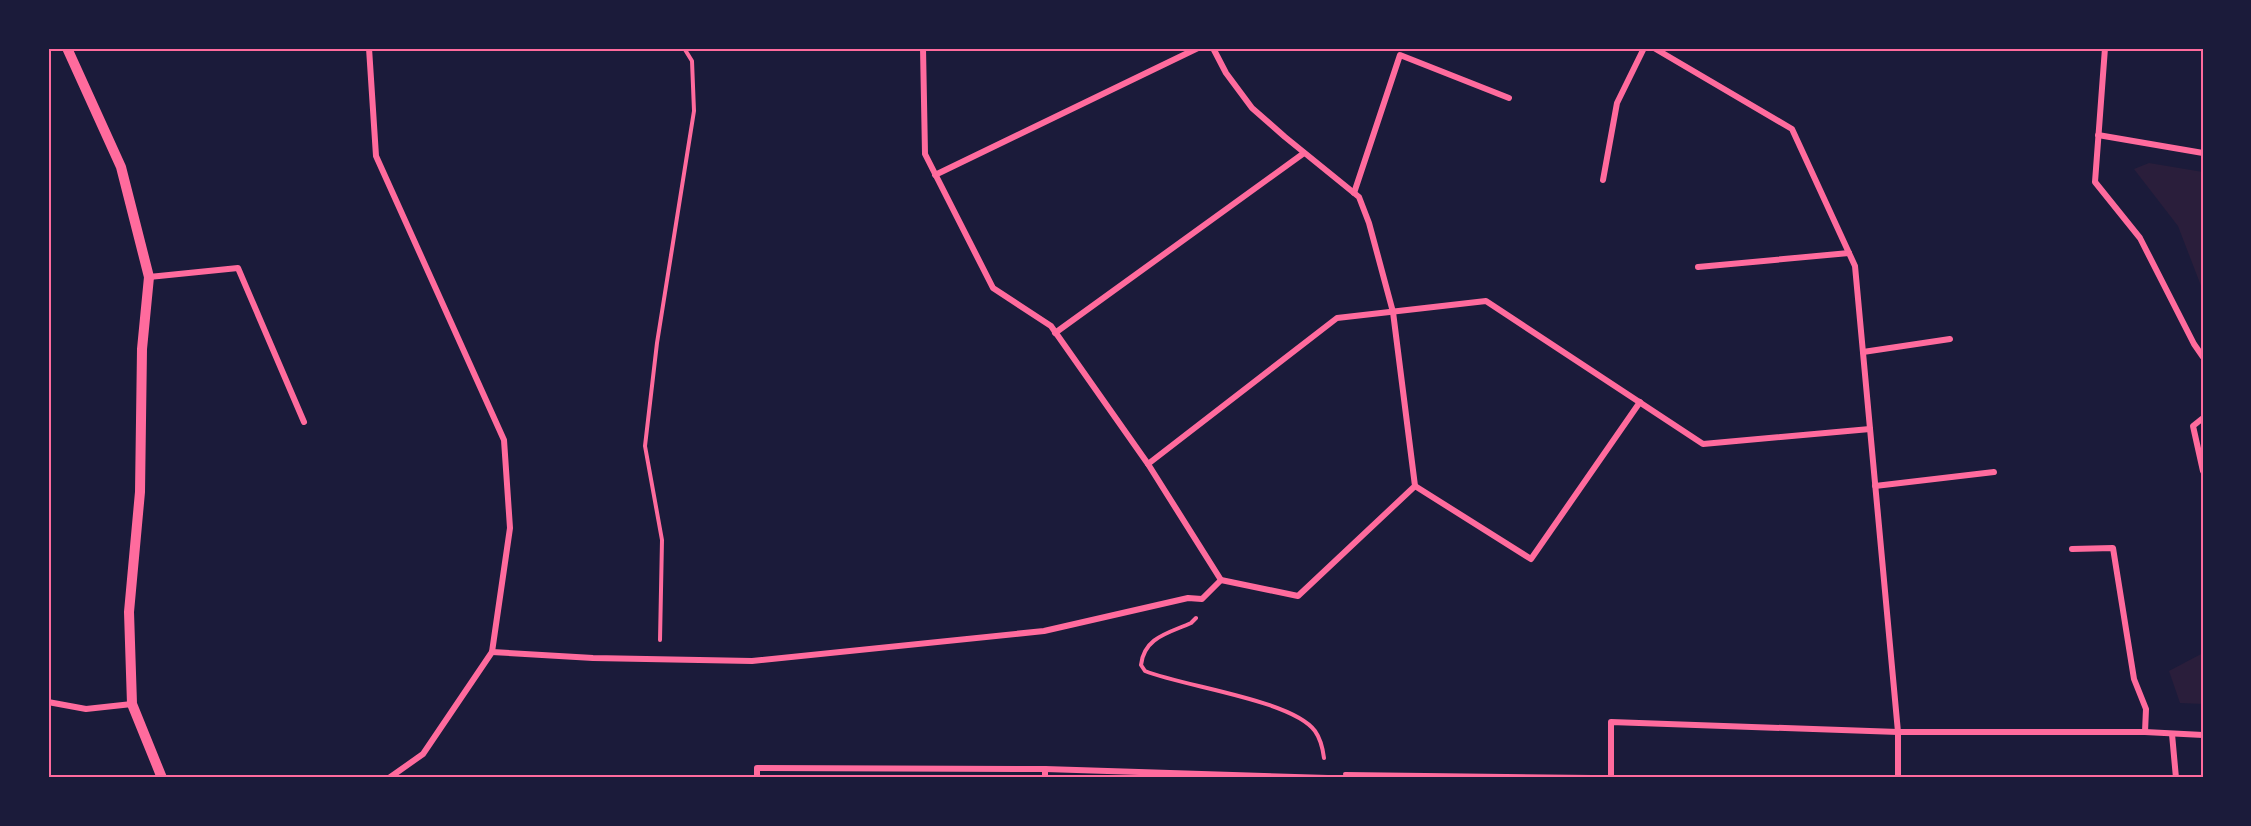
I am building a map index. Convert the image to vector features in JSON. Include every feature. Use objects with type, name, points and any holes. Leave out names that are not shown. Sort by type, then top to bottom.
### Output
[{"type":"street","points":[[67,48],[121,167],[149,277],[142,349],[140,492],[129,612],[132,704],[162,778]]},
{"type":"street","points":[[369,48],[376,156],[504,440],[510,528],[492,652],[423,754],[389,778]]},
{"type":"street","points":[[923,48],[925,154],[993,288],[1051,326],[1148,464],[1221,580],[1298,596],[1415,486]]},
{"type":"street","points":[[935,175],[1198,48]]},
{"type":"street","points":[[1213,48],[1226,73],[1252,108],[1359,197],[1369,223],[1393,312],[1415,486]]},
{"type":"street","points":[[1603,180],[1617,103],[1644,48]]},
{"type":"street","points":[[1654,48],[1792,129],[1855,266],[1898,732],[1898,778]]},
{"type":"street","points":[[2104,48],[2095,182],[2140,238],[2194,344],[2203,357]]},
{"type":"street","points":[[1354,193],[1400,55],[1509,98]]},
{"type":"street","points":[[2098,135],[2203,153]]},
{"type":"street","points":[[1055,333],[1304,153]]},
{"type":"street","points":[[1698,267],[1849,253]]},
{"type":"street","points":[[149,277],[238,268],[304,422]]},
{"type":"street","points":[[1148,464],[1337,318],[1486,301],[1703,444],[1870,429]]},
{"type":"street","points":[[1863,352],[1950,339]]},
{"type":"street","points":[[1415,486],[1531,559],[1640,402]]},
{"type":"street","points":[[2203,418],[2193,426],[2203,471]]},
{"type":"street","points":[[1875,486],[1994,472]]},
{"type":"street","points":[[2072,549],[2114,548],[2134,679],[2146,709],[2145,732]]},
{"type":"street","points":[[492,652],[752,661],[1044,632],[1188,598],[1202,599],[1221,580]]},
{"type":"street","points":[[48,702],[86,709],[132,704]]},
{"type":"street","points":[[1611,778],[1611,722],[1898,732],[2145,732],[2203,735]]},
{"type":"street","points":[[2172,734],[2176,778]]},
{"type":"street","points":[[757,778],[757,768],[1045,769],[1328,776]]},
{"type":"street","points":[[1045,769],[1045,778]]},
{"type":"path","points":[[659,659],[662,540],[645,446],[657,343],[694,111],[692,61],[684,48]]},
{"type":"path","points":[[1202,599],[1202,612],[1191,623],[1149,643],[1142,652],[1141,664],[1145,671],[1272,706],[1302,720],[1315,731],[1323,751],[1328,776],[1611,778]]},
{"type":"shaded area","points":[[2149,163],[2203,172],[2203,291],[2178,226],[2134,169]]},
{"type":"shaded area","points":[[2203,653],[2203,704],[2180,703],[2169,671]]}]
